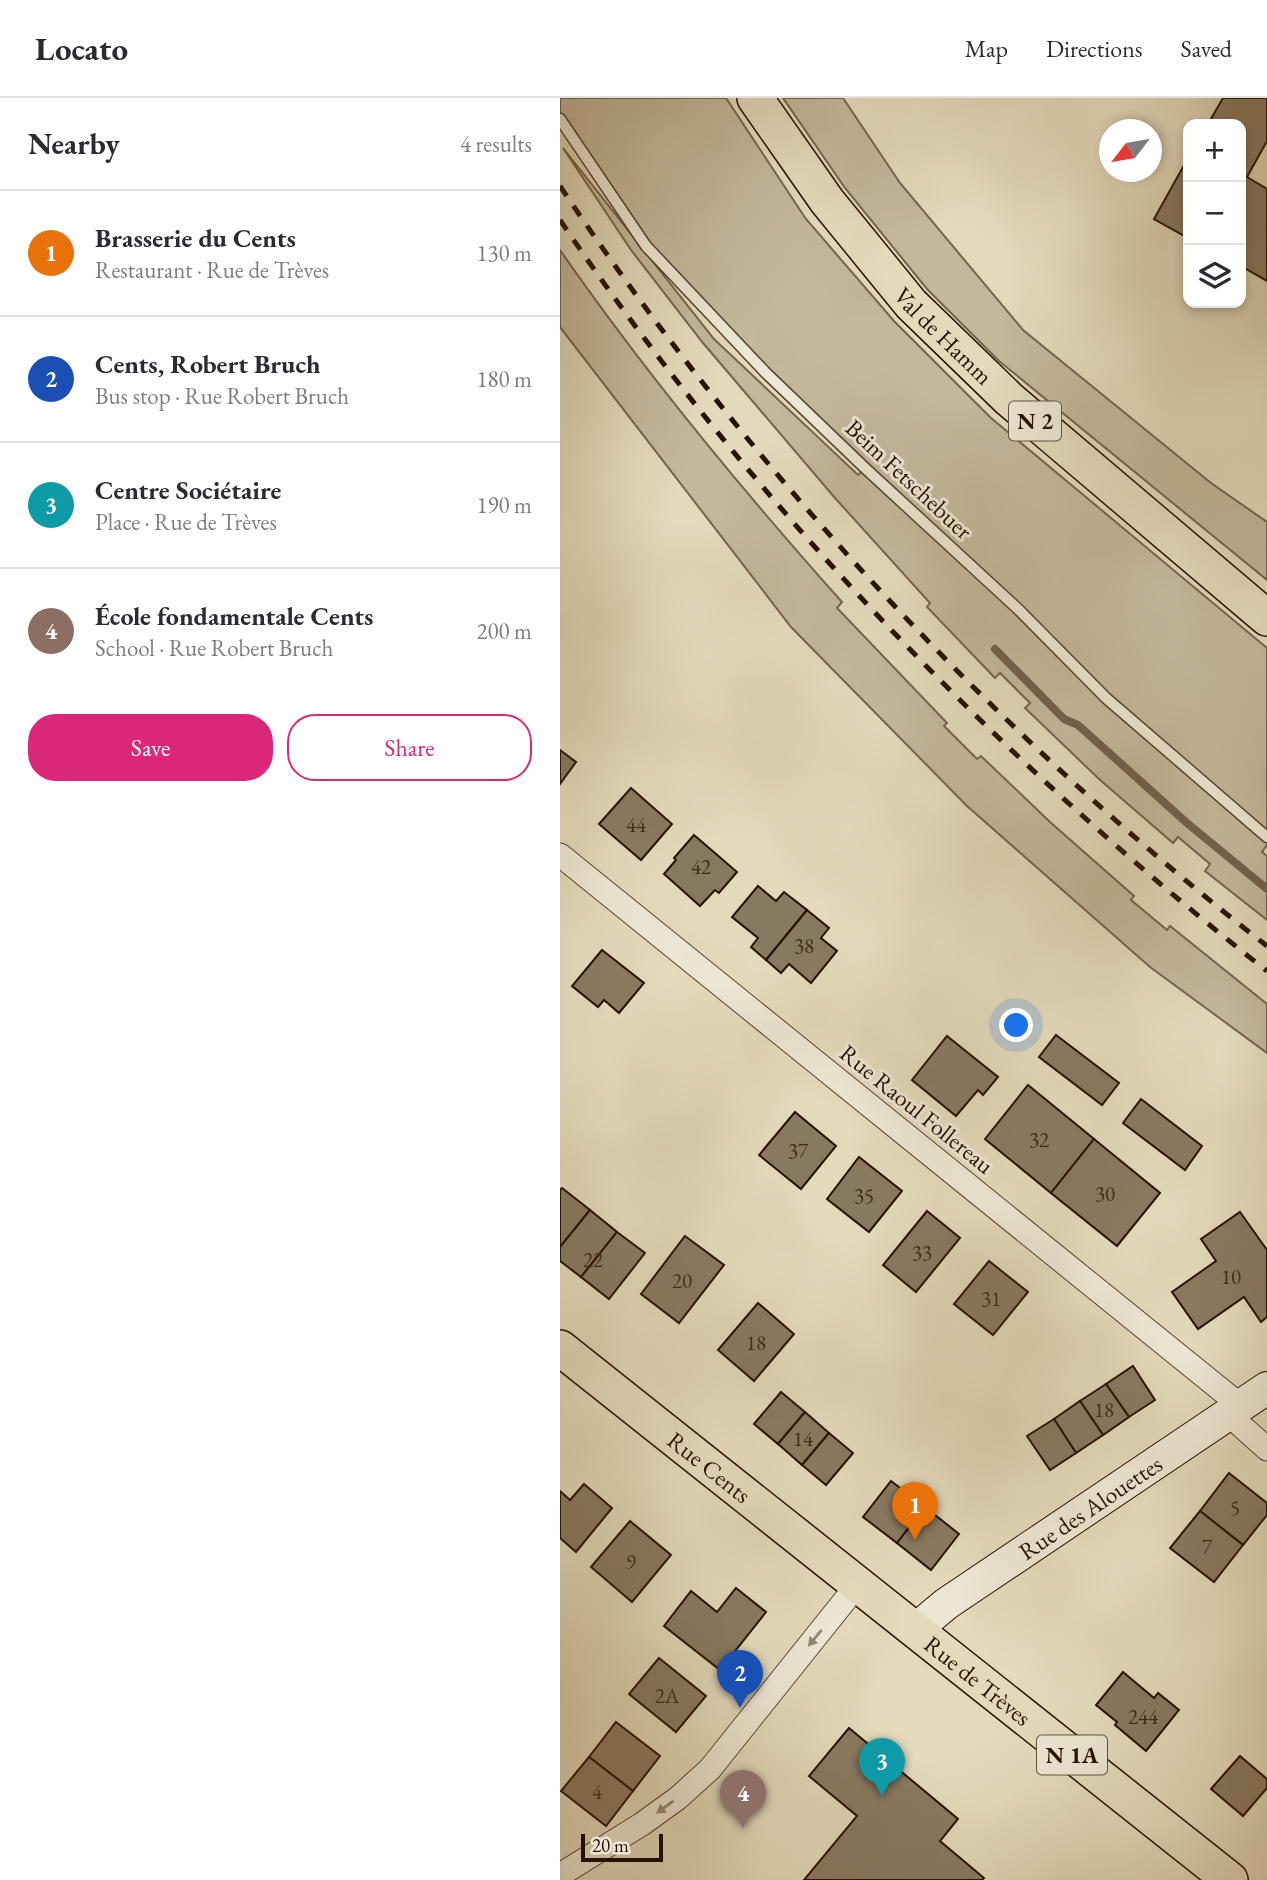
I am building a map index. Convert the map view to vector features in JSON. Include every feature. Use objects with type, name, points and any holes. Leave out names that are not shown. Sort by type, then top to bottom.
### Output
[{"type":"main road","name":"Val de Hamm","points":[[755,98],[827,201],[911,304],[1009,399],[1267,618]]},
{"type":"main road","name":"Rue Cents","points":[[560,1348],[858,1584]]},
{"type":"main road","name":"Rue des Alouettes","points":[[915,1630],[946,1604],[1253,1398]]},
{"type":"main road","name":"Rue de Trèves","points":[[858,1584],[1230,1880]]},
{"type":"street","name":"Rue Raoul Follereau","points":[[560,855],[1253,1398],[1267,1449]]},
{"type":"street","points":[[560,1875],[642,1824],[678,1798],[710,1769],[858,1584]]},
{"type":"lane","name":"Beim Fetschebuer","points":[[560,118],[646,246],[765,372],[1018,609],[1106,698],[1267,837]]},
{"type":"shaded area","points":[[560,98],[726,98],[806,219],[894,321],[991,418],[1267,648],[1267,845],[1262,852],[1267,856],[1267,920],[1205,871],[1210,864],[1178,837],[1173,843],[1099,779],[1025,708],[1030,703],[1000,673],[995,678],[927,607],[930,603],[835,498],[703,343],[631,250],[563,148],[714,339],[858,475],[865,469],[646,246],[560,119]]},
{"type":"shaded area","points":[[783,98],[843,98],[900,183],[1023,330],[1211,483],[1267,522],[1267,580],[999,361],[927,289],[845,188]]},
{"type":"shaded area","points":[[560,250],[626,342],[696,430],[842,602],[837,608],[947,723],[944,726],[977,759],[981,756],[1050,822],[1134,896],[1131,900],[1167,930],[1170,926],[1267,1004],[1267,1053],[1150,967],[967,806],[791,627],[560,327]]},
{"type":"building","points":[[1223,98],[1267,98],[1267,141],[1247,177],[1267,189],[1267,281],[1246,269],[1246,119],[1211,119]]},
{"type":"building","points":[[1183,167],[1183,235],[1154,219]]},
{"type":"building","points":[[560,750],[576,762],[560,784]]},
{"type":"building","points":[[631,788],[672,824],[641,860],[599,824]]},
{"type":"building","points":[[694,835],[737,872],[719,893],[715,890],[700,906],[664,874]]},
{"type":"building","points":[[758,886],[776,901],[784,892],[807,910],[766,960],[751,947],[758,938],[732,917]]},
{"type":"building","points":[[807,910],[829,928],[821,938],[837,951],[811,983],[789,964],[781,973],[766,960]]},
{"type":"building","points":[[602,950],[644,983],[619,1013],[604,1000],[598,1007],[572,986]]},
{"type":"building","points":[[1056,1035],[1119,1083],[1102,1105],[1039,1057]]},
{"type":"building","points":[[947,1036],[998,1077],[983,1095],[978,1090],[956,1116],[912,1080]]},
{"type":"building","points":[[1028,1085],[1094,1139],[1051,1193],[985,1139]]},
{"type":"building","points":[[1141,1099],[1202,1146],[1185,1170],[1123,1123]]},
{"type":"building","points":[[795,1112],[836,1146],[801,1189],[759,1155]]},
{"type":"building","points":[[1094,1139],[1160,1193],[1117,1246],[1051,1193]]},
{"type":"building","points":[[859,1157],[902,1191],[869,1232],[827,1199]]},
{"type":"building","points":[[562,1188],[590,1210],[560,1247],[560,1190]]},
{"type":"building","points":[[590,1210],[617,1232],[581,1277],[560,1261],[560,1247]]},
{"type":"building","points":[[927,1211],[960,1238],[916,1292],[883,1265]]},
{"type":"building","points":[[1240,1212],[1267,1250],[1267,1317],[1261,1322],[1244,1297],[1198,1329],[1172,1292],[1216,1261],[1201,1239]]},
{"type":"building","points":[[617,1232],[645,1253],[609,1299],[581,1277]]},
{"type":"building","points":[[685,1236],[724,1265],[679,1323],[641,1294]]},
{"type":"building","points":[[989,1261],[1028,1292],[993,1335],[954,1304]]},
{"type":"building","points":[[758,1303],[794,1334],[754,1381],[718,1350]]},
{"type":"building","points":[[1133,1366],[1155,1400],[1129,1417],[1106,1384]]},
{"type":"building","points":[[1106,1384],[1129,1417],[1103,1435],[1080,1401]]},
{"type":"building","points":[[781,1392],[805,1412],[778,1444],[754,1424]]},
{"type":"building","points":[[1080,1401],[1103,1435],[1076,1453],[1054,1419]]},
{"type":"building","points":[[805,1412],[829,1433],[802,1465],[778,1444]]},
{"type":"building","points":[[1054,1419],[1076,1453],[1050,1470],[1027,1436]]},
{"type":"building","points":[[829,1433],[853,1453],[826,1485],[802,1465]]},
{"type":"building","points":[[1229,1473],[1267,1503],[1267,1515],[1243,1545],[1200,1511]]},
{"type":"building","points":[[891,1481],[925,1507],[897,1543],[863,1517]]},
{"type":"building","points":[[584,1484],[612,1508],[576,1552],[560,1538],[560,1491],[570,1500]]},
{"type":"building","points":[[925,1507],[959,1534],[931,1570],[897,1543]]},
{"type":"building","points":[[1200,1511],[1243,1545],[1214,1582],[1170,1548]]},
{"type":"building","points":[[630,1521],[671,1555],[632,1602],[591,1567]]},
{"type":"building","points":[[736,1588],[766,1612],[720,1670],[664,1626],[691,1591],[717,1612]]},
{"type":"building","points":[[659,1658],[706,1696],[676,1732],[629,1694]]},
{"type":"building","points":[[1123,1672],[1154,1698],[1158,1693],[1179,1710],[1146,1751],[1096,1705]]},
{"type":"building","points":[[616,1722],[660,1756],[633,1791],[589,1757]]},
{"type":"building","points":[[849,1728],[958,1819],[940,1841],[984,1878],[982,1880],[804,1880],[857,1816],[809,1776]]},
{"type":"building","points":[[1240,1756],[1267,1779],[1267,1788],[1243,1816],[1211,1789]]},
{"type":"building","points":[[589,1757],[633,1791],[606,1826],[561,1791]]},
{"type":"waterway","points":[[995,649],[1064,719],[1078,725],[1187,823],[1267,889]]},
{"type":"railway","points":[[560,186],[634,292],[713,396],[796,496],[883,594],[974,688],[1069,778],[1166,864],[1267,946]]},
{"type":"railway","points":[[560,220],[635,325],[714,428],[797,527],[884,622],[975,715],[1069,804],[1267,971]]},
{"type":"place","name":"Brasserie du Cents","points":[[915,1540]]},
{"type":"place","name":"Cents, Robert Bruch","points":[[740,1708]]},
{"type":"place","name":"Centre Sociétaire","points":[[882,1796]]},
{"type":"place","name":"École fondamentale Cents","points":[[743,1828]]}]
